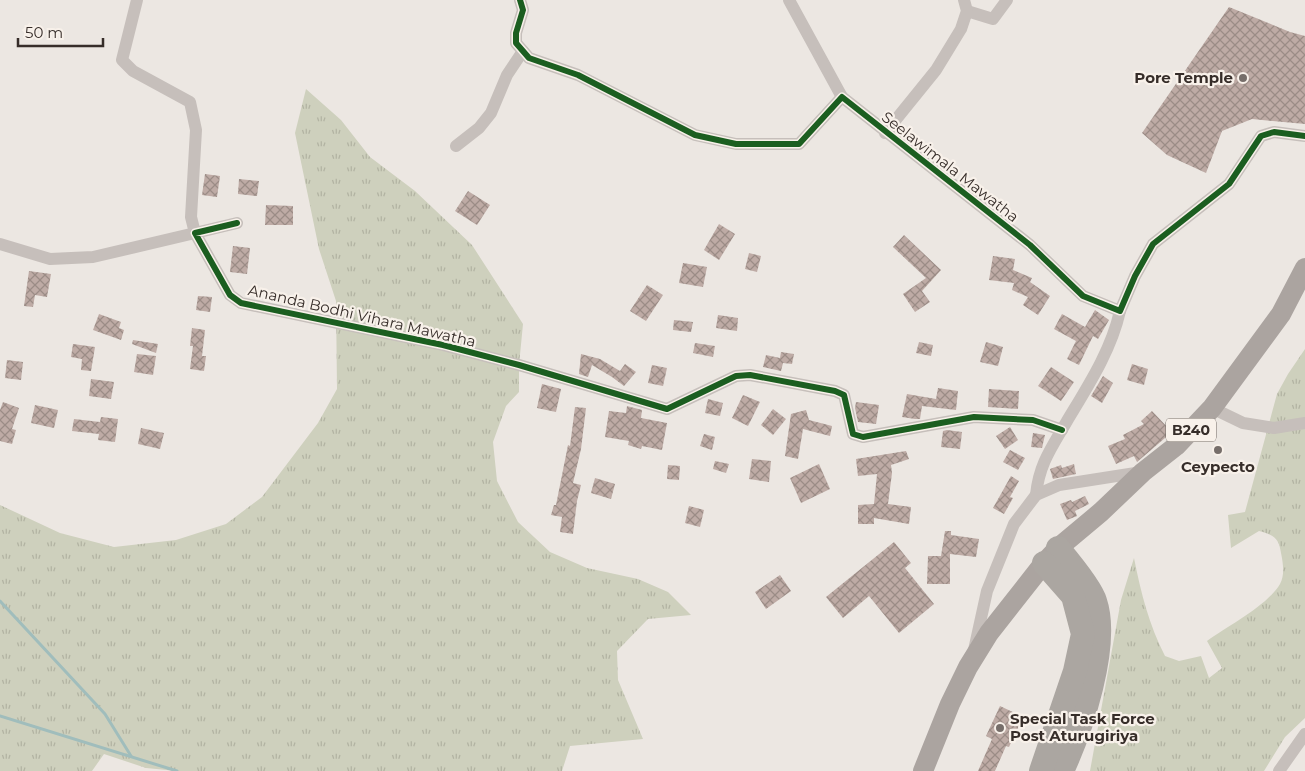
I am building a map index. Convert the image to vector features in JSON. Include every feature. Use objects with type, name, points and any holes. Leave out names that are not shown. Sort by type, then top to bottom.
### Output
[{"type":"highway","points":[[1041,771],[1075,671],[1083,634],[1073,596],[1051,555]]},
{"type":"highway","points":[[1051,555],[1076,570],[1095,600],[1101,637],[1090,692],[1062,771]]},
{"type":"main road","name":"B240","points":[[926,764],[950,704],[972,660],[989,633],[1051,555],[1101,512],[1143,472],[1176,446],[1212,408],[1282,314],[1305,268]]},
{"type":"street","points":[[137,0],[122,60],[133,71],[190,102],[196,130],[191,217],[195,233]]},
{"type":"street","points":[[520,0],[523,10],[516,33],[519,47],[530,58],[578,75],[695,135],[736,144],[799,144],[842,97],[789,0]]},
{"type":"street","points":[[885,133],[936,70],[961,29],[965,5],[993,19],[1007,0]]},
{"type":"street","points":[[456,146],[479,128],[491,113],[519,47]]},
{"type":"street","name":"Seelawimala Mawatha","points":[[842,97],[885,133],[1030,246],[1083,296],[1120,311]]},
{"type":"street","points":[[1036,495],[1037,481],[1049,450],[1101,362],[1135,276],[1153,244],[1229,184],[1260,136],[1274,132],[1305,136]]},
{"type":"street","points":[[0,244],[50,259],[94,257],[237,223]]},
{"type":"street","name":"Ananda Bodhi Vihara Mawatha","points":[[195,233],[230,295],[241,303],[443,345],[666,409],[736,376],[750,374],[835,391],[844,395],[853,434],[864,437],[974,417],[1033,420],[1062,430]]},
{"type":"street","points":[[1212,408],[1243,423],[1274,428],[1305,423]]},
{"type":"street","points":[[972,660],[987,591],[1014,524],[1036,495],[1059,485],[1143,472]]},
{"type":"street","points":[[1279,771],[1305,734]]},
{"type":"green space","points":[[306,89],[341,120],[370,157],[415,191],[472,245],[523,324],[519,365],[519,392],[506,406],[493,442],[497,481],[518,522],[550,552],[587,568],[638,579],[668,592],[691,615],[648,619],[617,651],[618,680],[643,739],[570,746],[562,771],[177,771],[146,768],[104,754],[92,771],[0,771],[0,505],[60,533],[114,547],[176,540],[226,524],[262,497],[318,423],[337,389],[336,301],[319,249],[295,133]]},
{"type":"green space","points":[[1305,349],[1305,718],[1285,737],[1264,771],[1090,771],[1121,600],[1134,558],[1146,608],[1154,633],[1165,656],[1179,661],[1201,656],[1209,678],[1222,668],[1207,641],[1257,608],[1280,584],[1283,577],[1283,565],[1280,548],[1275,538],[1259,531],[1231,548],[1228,515],[1245,512],[1277,394]]},
{"type":"building","name":"Pore Temple","points":[[1229,7],[1290,32],[1305,36],[1305,124],[1252,119],[1222,131],[1206,173],[1167,155],[1142,133]]},
{"type":"building","points":[[205,174],[220,176],[217,197],[202,195]]},
{"type":"building","points":[[239,179],[259,181],[257,196],[238,194]]},
{"type":"building","points":[[468,191],[490,205],[477,225],[455,211]]},
{"type":"building","points":[[266,205],[293,206],[293,225],[265,225]]},
{"type":"building","points":[[719,224],[735,234],[719,260],[704,250]]},
{"type":"building","points":[[904,235],[941,270],[922,291],[930,302],[915,312],[903,294],[926,278],[893,247]]},
{"type":"building","points":[[233,246],[250,248],[247,274],[230,272]]},
{"type":"building","points":[[749,253],[761,256],[757,272],[745,269]]},
{"type":"building","points":[[993,256],[1015,259],[1013,270],[1032,278],[1030,282],[1050,296],[1038,315],[1023,305],[1028,297],[1012,290],[1014,283],[989,280]]},
{"type":"building","points":[[683,263],[707,267],[703,287],[679,283]]},
{"type":"building","points":[[29,271],[51,274],[47,297],[35,295],[33,307],[24,306]]},
{"type":"building","points":[[647,285],[663,295],[646,321],[630,311]]},
{"type":"building","points":[[198,296],[212,297],[210,312],[196,310]]},
{"type":"building","points":[[1095,310],[1109,320],[1098,339],[1093,336],[1079,365],[1067,359],[1076,341],[1054,329],[1062,314],[1085,327]]},
{"type":"building","points":[[99,314],[121,322],[119,328],[124,330],[121,340],[93,330]]},
{"type":"building","points":[[718,315],[738,318],[737,331],[716,328]]},
{"type":"building","points":[[674,320],[693,322],[691,332],[673,330]]},
{"type":"building","points":[[192,328],[205,330],[202,356],[206,356],[204,371],[190,369],[193,346],[190,346]]},
{"type":"building","points":[[133,340],[158,344],[156,353],[132,344]]},
{"type":"building","points":[[919,342],[933,345],[931,356],[916,353]]},
{"type":"building","points":[[986,342],[1003,347],[998,366],[980,362]]},
{"type":"building","points":[[695,343],[715,346],[713,357],[693,353]]},
{"type":"building","points":[[73,344],[95,347],[91,371],[81,370],[82,359],[71,357]]},
{"type":"building","points":[[781,352],[794,354],[792,364],[783,363],[781,371],[763,367],[766,355],[780,358]]},
{"type":"building","points":[[137,354],[156,356],[153,375],[134,372]]},
{"type":"building","points":[[581,354],[600,359],[620,371],[625,364],[636,372],[624,386],[592,365],[588,377],[579,374]]},
{"type":"building","points":[[7,360],[23,362],[21,380],[5,378]]},
{"type":"building","points":[[1132,364],[1148,369],[1144,385],[1127,380]]},
{"type":"building","points":[[652,365],[667,368],[663,386],[648,383]]},
{"type":"building","points":[[1051,367],[1074,382],[1061,401],[1038,386]]},
{"type":"building","points":[[1103,376],[1113,383],[1102,403],[1091,396]]},
{"type":"building","points":[[91,379],[114,382],[111,399],[89,396]]},
{"type":"building","points":[[542,384],[561,389],[556,412],[537,408]]},
{"type":"building","points":[[938,388],[958,391],[956,410],[922,406],[920,419],[902,417],[907,394],[936,399]]},
{"type":"building","points":[[989,389],[1019,391],[1018,409],[988,407]]},
{"type":"building","points":[[743,395],[760,402],[748,426],[732,418]]},
{"type":"building","points":[[708,399],[723,403],[720,416],[705,413]]},
{"type":"building","points":[[3,402],[19,408],[12,429],[16,430],[12,444],[0,441],[0,410]]},
{"type":"building","points":[[856,402],[879,405],[876,424],[858,422],[855,408]]},
{"type":"building","points":[[35,405],[58,410],[54,428],[31,423]]},
{"type":"building","points":[[627,406],[642,410],[641,418],[667,423],[662,450],[642,446],[641,449],[628,445],[629,441],[605,437],[609,411],[626,413]]},
{"type":"building","points":[[575,407],[586,408],[581,449],[573,483],[581,485],[573,534],[560,532],[562,517],[551,515],[554,505],[556,505],[568,445],[570,446]]},
{"type":"building","points":[[773,409],[786,419],[773,435],[761,425]]},
{"type":"building","points":[[806,410],[809,420],[832,426],[830,436],[803,429],[798,459],[785,456],[791,414]]},
{"type":"building","points":[[1152,411],[1172,432],[1137,462],[1134,456],[1116,464],[1108,446],[1125,439],[1123,435],[1144,424],[1141,421]]},
{"type":"building","points":[[101,417],[118,419],[115,442],[98,440],[99,434],[72,431],[74,419],[100,422]]},
{"type":"building","points":[[1010,427],[1018,440],[1005,449],[996,436]]},
{"type":"building","points":[[141,428],[164,433],[160,449],[138,444]]},
{"type":"building","points":[[943,431],[962,432],[960,449],[941,447]]},
{"type":"building","points":[[1033,433],[1045,435],[1042,448],[1031,447]]},
{"type":"building","points":[[704,434],[715,437],[712,450],[700,446]]},
{"type":"building","points":[[1010,450],[1025,458],[1018,470],[1003,462]]},
{"type":"building","points":[[906,451],[909,459],[891,465],[892,473],[888,504],[911,507],[909,524],[874,518],[874,524],[858,524],[858,505],[874,504],[877,474],[858,476],[856,459]]},
{"type":"building","points":[[752,459],[771,461],[769,482],[749,479]]},
{"type":"building","points":[[715,461],[729,464],[726,473],[713,469]]},
{"type":"building","points":[[819,464],[830,489],[801,503],[790,478]]},
{"type":"building","points":[[1074,464],[1076,474],[1053,479],[1050,469],[1061,465],[1062,468]]},
{"type":"building","points":[[668,465],[680,466],[679,480],[667,479]]},
{"type":"building","points":[[1011,476],[1019,481],[1010,497],[1013,498],[1004,514],[993,508]]},
{"type":"building","points":[[595,478],[615,484],[611,499],[591,493]]},
{"type":"building","points":[[1085,496],[1089,504],[1075,511],[1077,516],[1067,520],[1060,504],[1071,500],[1072,502]]},
{"type":"building","points":[[689,506],[704,510],[700,527],[685,523]]},
{"type":"building","points":[[945,531],[951,531],[951,535],[979,539],[976,557],[950,554],[950,584],[927,584],[928,556],[941,556]]},
{"type":"building","points":[[894,542],[911,563],[905,568],[934,604],[899,633],[869,596],[843,618],[826,597]]},
{"type":"building","points":[[780,575],[791,591],[766,609],[755,592]]},
{"type":"building","points":[[1000,706],[1023,717],[1009,747],[1006,746],[995,771],[978,771],[992,739],[986,736]]},
{"type":"waterway","points":[[0,601],[105,714],[131,756]]},
{"type":"waterway","points":[[0,716],[177,771]]},
{"type":"cycle path","points":[[520,0],[523,10],[516,33],[516,43],[529,58],[578,75],[695,135],[736,144],[799,144],[842,97],[1030,245],[1083,296],[1120,311],[1135,276],[1153,244],[1229,184],[1261,136],[1274,132],[1305,136]]},
{"type":"cycle path","points":[[237,223],[195,233],[230,295],[241,303],[443,345],[519,365],[667,409],[736,376],[750,375],[835,391],[844,395],[853,434],[863,437],[974,417],[1033,420],[1062,430]]},
{"type":"place","name":"Pore Temple","points":[[1243,78]]},
{"type":"place","name":"Ceypecto","points":[[1218,450]]},
{"type":"place","name":"Special Task Force Post Aturugiriya","points":[[1000,728]]}]
